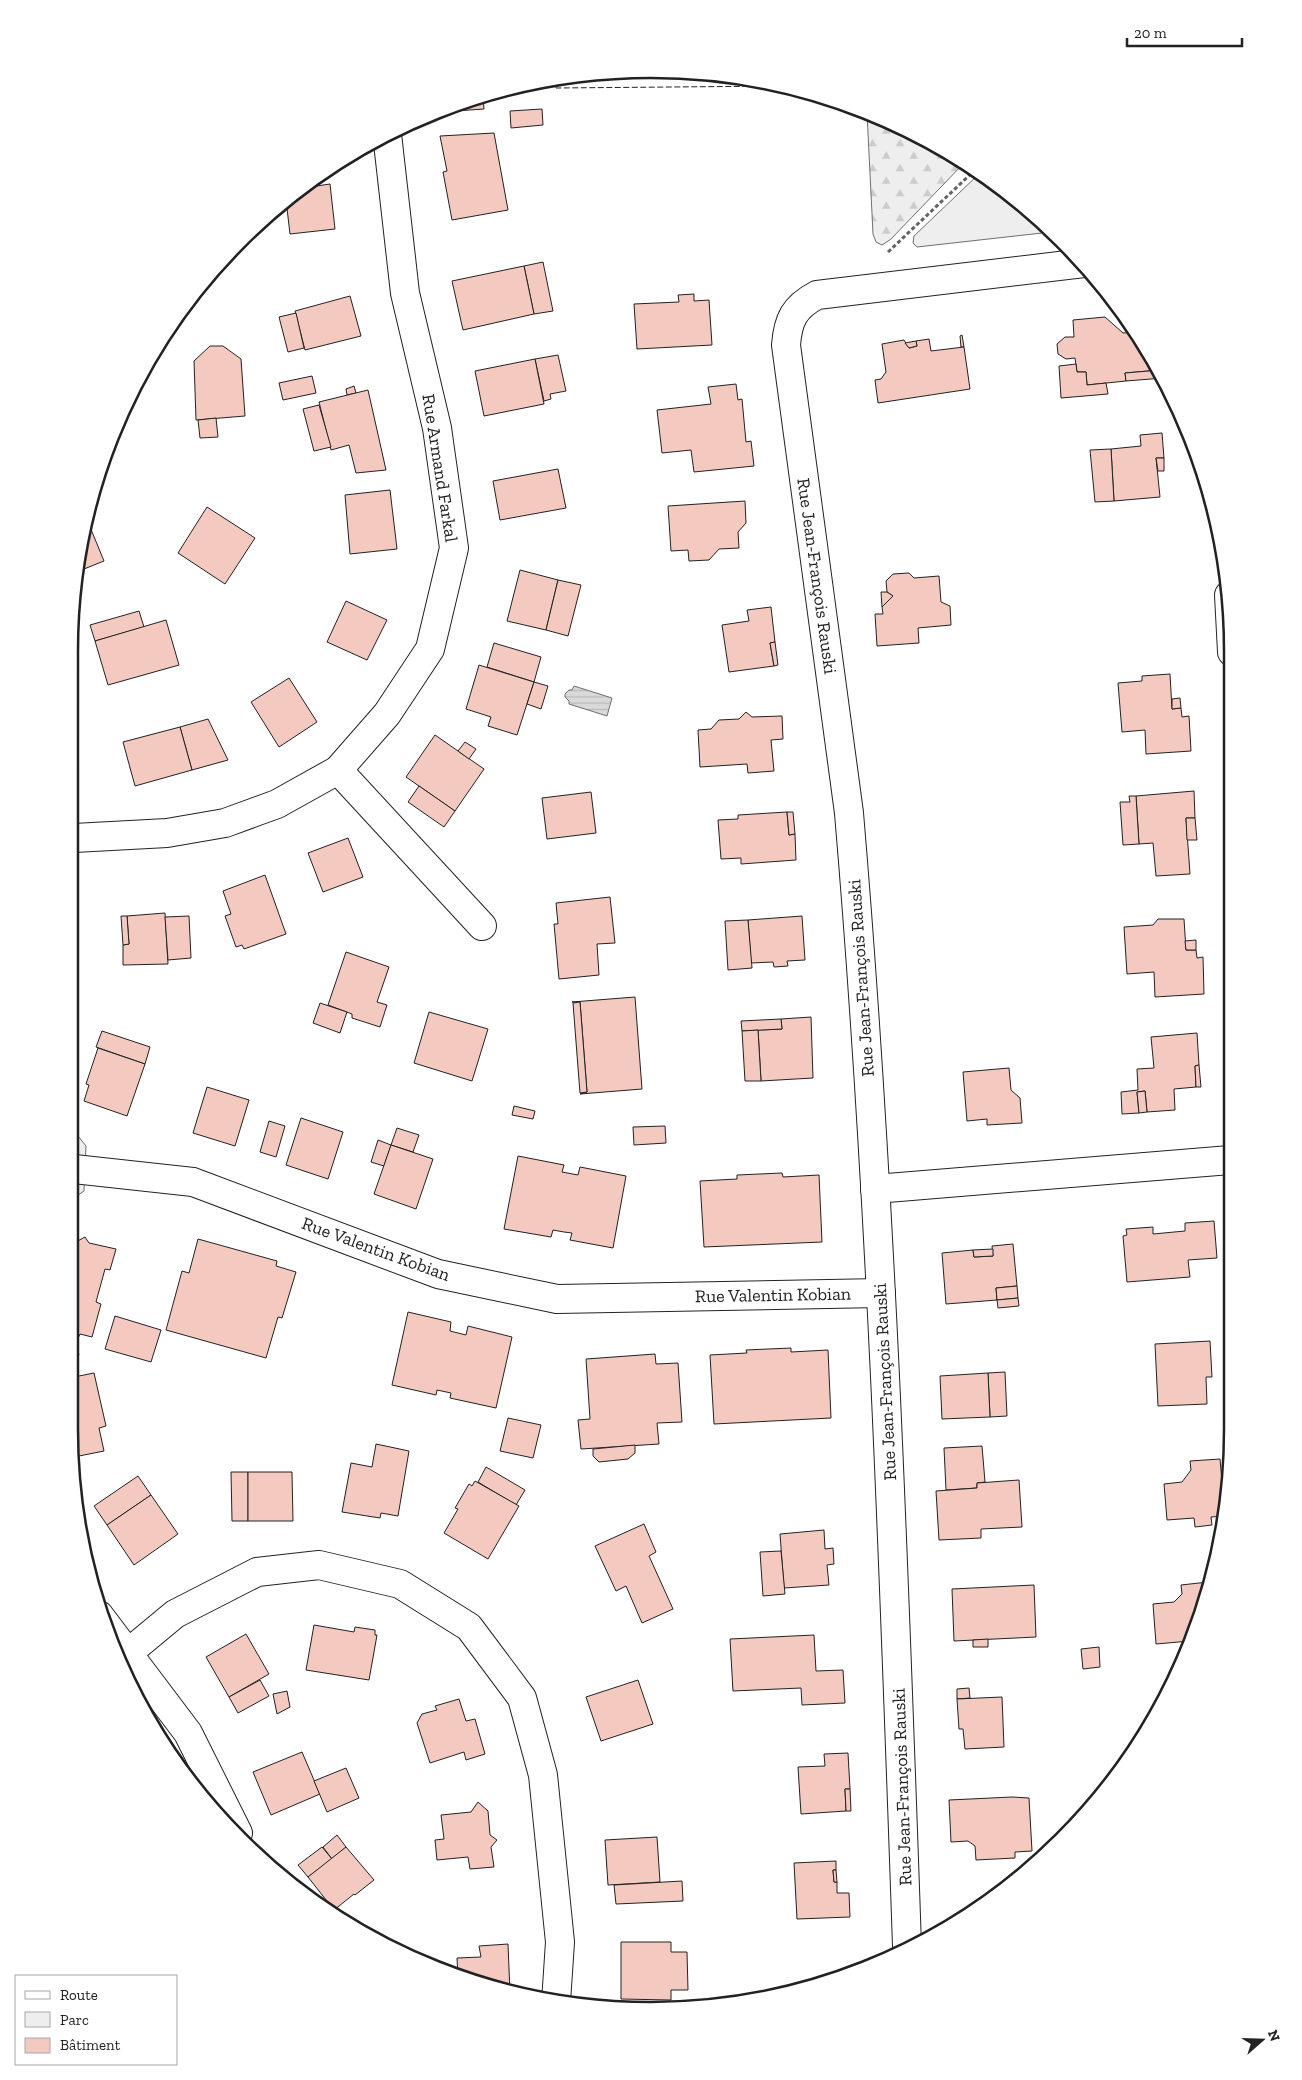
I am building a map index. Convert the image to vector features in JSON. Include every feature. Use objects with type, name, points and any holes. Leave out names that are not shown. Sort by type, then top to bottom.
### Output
[{"type":"street","name":"Rue Armand Farkal","points":[[78,838],[167,833],[225,823],[277,804],[338,770],[387,714],[430,649],[454,548],[438,428],[405,293],[388,142]]},
{"type":"street","name":"Rue Jean-François Rauski","points":[[907,1942],[881,1293],[849,814],[787,355],[787,329],[793,315],[803,302],[817,296],[1074,264]]},
{"type":"street","points":[[338,770],[482,926]]},
{"type":"street","points":[[875,1189],[1224,1160]]},
{"type":"street","name":"Rue Valentin Kobian","points":[[80,1169],[193,1182],[438,1274],[557,1299],[881,1293]]},
{"type":"street","points":[[128,1653],[175,1614],[257,1572],[319,1566],[400,1584],[469,1627],[522,1698],[543,1774],[560,1942],[557,1994]]},
{"type":"street","points":[[118,1640],[188,1733],[232,1821]]},
{"type":"path","points":[[884,255],[970,174]]},
{"type":"green space","points":[[867,120],[905,137],[960,168],[891,239],[882,245],[876,242],[873,234]]},
{"type":"green space","points":[[975,178],[1043,233],[917,247],[913,243],[914,236]]},
{"type":"shaded area","points":[[574,686],[612,698],[607,716],[569,704],[565,694],[572,690]]},
{"type":"shaded area","points":[[78,1136],[86,1146],[84,1191],[78,1195]]},
{"type":"building","points":[[484,103],[484,109],[460,111]]},
{"type":"building","points":[[542,109],[543,125],[511,128],[510,111]]},
{"type":"building","points":[[494,133],[508,210],[452,220],[443,172],[447,171],[440,136]]},
{"type":"building","points":[[330,184],[335,229],[290,234],[287,208],[315,186]]},
{"type":"building","points":[[543,262],[553,311],[534,314],[524,266]]},
{"type":"building","points":[[524,266],[534,314],[463,330],[452,281]]},
{"type":"building","points":[[694,294],[694,301],[709,300],[712,345],[637,349],[634,304],[679,302],[678,295]]},
{"type":"building","points":[[350,296],[361,336],[305,350],[295,311]]},
{"type":"building","points":[[296,313],[304,348],[288,352],[279,317]]},
{"type":"building","points":[[1105,317],[1123,333],[1128,333],[1151,371],[1125,373],[1126,381],[1087,385],[1086,372],[1077,372],[1075,358],[1066,359],[1058,354],[1057,344],[1065,337],[1074,337],[1073,320]]},
{"type":"building","points":[[962,335],[964,347],[961,347],[960,336]]},
{"type":"building","points":[[929,339],[931,351],[964,347],[970,389],[878,403],[875,380],[881,379],[886,372],[882,344],[904,340],[909,348],[917,346],[916,341]]},
{"type":"building","points":[[916,341],[917,346],[909,348],[905,343]]},
{"type":"building","points":[[210,346],[223,346],[241,359],[245,416],[196,420],[194,361]]},
{"type":"building","points":[[558,355],[566,391],[550,394],[551,399],[544,401],[535,359]]},
{"type":"building","points":[[535,359],[544,404],[484,416],[475,371]]},
{"type":"building","points":[[1076,364],[1077,372],[1086,372],[1087,385],[1106,383],[1108,394],[1061,398],[1059,366]]},
{"type":"building","points":[[1151,371],[1156,379],[1126,381],[1125,373]]},
{"type":"building","points":[[312,376],[316,393],[283,400],[279,383]]},
{"type":"building","points":[[736,384],[738,400],[742,399],[746,442],[751,441],[754,466],[694,472],[691,450],[662,453],[657,410],[711,404],[708,387]]},
{"type":"building","points":[[354,386],[356,393],[347,395],[346,389]]},
{"type":"building","points":[[368,390],[386,470],[356,473],[349,445],[331,450],[319,402]]},
{"type":"building","points":[[319,405],[331,447],[314,451],[303,409]]},
{"type":"building","points":[[216,418],[218,437],[200,438],[198,420]]},
{"type":"building","points":[[1162,433],[1164,458],[1156,458],[1160,497],[1114,501],[1111,449],[1141,446],[1140,435]]},
{"type":"building","points":[[1111,449],[1114,501],[1095,502],[1090,450]]},
{"type":"building","points":[[1156,458],[1164,458],[1164,471],[1158,471]]},
{"type":"building","points":[[558,469],[566,508],[500,520],[493,481]]},
{"type":"building","points":[[390,490],[397,549],[350,554],[345,495]]},
{"type":"building","points":[[745,501],[746,523],[738,532],[739,548],[719,549],[709,560],[689,561],[688,550],[671,551],[668,506]]},
{"type":"building","points":[[207,507],[255,538],[225,584],[178,553]]},
{"type":"building","points":[[91,530],[104,561],[83,569]]},
{"type":"building","points":[[520,570],[558,580],[546,630],[507,621]]},
{"type":"building","points":[[909,573],[914,578],[939,576],[941,602],[950,606],[951,625],[918,628],[919,643],[877,646],[875,614],[883,614],[882,607],[893,596],[887,592],[886,581],[893,574]]},
{"type":"building","points":[[558,580],[581,585],[568,636],[546,630]]},
{"type":"building","points":[[881,592],[887,592],[893,596],[882,607]]},
{"type":"building","points":[[346,601],[387,620],[367,660],[327,642]]},
{"type":"building","points":[[771,607],[775,642],[770,643],[774,666],[729,672],[722,625],[749,621],[747,610]]},
{"type":"building","points":[[139,611],[144,627],[95,641],[90,625]]},
{"type":"building","points":[[166,620],[179,665],[108,685],[95,641]]},
{"type":"building","points":[[775,642],[778,665],[774,666],[770,643]]},
{"type":"building","points":[[494,643],[541,657],[534,682],[487,667]]},
{"type":"building","points":[[479,665],[534,682],[517,735],[488,726],[491,717],[466,709]]},
{"type":"building","points":[[1170,674],[1172,709],[1181,708],[1182,717],[1189,716],[1191,751],[1146,754],[1145,730],[1122,732],[1118,683],[1142,681],[1142,676]]},
{"type":"building","points":[[289,678],[317,722],[279,747],[251,702]]},
{"type":"building","points":[[534,682],[548,686],[541,709],[527,704]]},
{"type":"building","points":[[1180,698],[1181,708],[1172,709],[1172,699]]},
{"type":"building","points":[[746,712],[752,717],[782,716],[783,739],[771,740],[774,771],[748,773],[747,764],[700,767],[698,730],[711,729],[719,720],[739,719]]},
{"type":"building","points":[[208,719],[228,760],[192,770],[180,727]]},
{"type":"building","points":[[180,727],[192,770],[135,786],[123,742]]},
{"type":"building","points":[[435,735],[484,769],[455,811],[406,777]]},
{"type":"building","points":[[465,742],[476,749],[469,759],[458,751]]},
{"type":"building","points":[[419,786],[455,811],[444,827],[408,802]]},
{"type":"building","points":[[1194,791],[1195,818],[1186,818],[1190,874],[1156,876],[1153,843],[1139,844],[1136,796]]},
{"type":"building","points":[[591,792],[596,833],[547,839],[542,798]]},
{"type":"building","points":[[1129,796],[1136,796],[1139,844],[1123,845],[1120,802],[1130,802]]},
{"type":"building","points":[[787,812],[789,835],[795,834],[796,860],[741,864],[741,858],[721,859],[718,820],[738,819],[738,815]]},
{"type":"building","points":[[787,812],[793,812],[795,834],[789,835]]},
{"type":"building","points":[[1186,818],[1195,818],[1197,840],[1187,840]]},
{"type":"building","points":[[348,838],[363,877],[323,892],[308,853]]},
{"type":"building","points":[[265,875],[286,934],[244,949],[242,945],[236,947],[225,916],[231,914],[223,891]]},
{"type":"building","points":[[610,897],[615,943],[597,944],[599,975],[559,979],[554,924],[558,924],[556,903]]},
{"type":"building","points":[[165,913],[168,964],[123,965],[123,945],[129,944],[127,916]]},
{"type":"building","points":[[121,916],[127,916],[129,944],[123,945]]},
{"type":"building","points":[[189,916],[191,958],[168,960],[165,917]]},
{"type":"building","points":[[802,916],[805,960],[787,961],[788,966],[774,967],[773,962],[751,963],[748,920]]},
{"type":"building","points":[[1158,919],[1184,919],[1186,950],[1196,950],[1197,958],[1203,957],[1204,994],[1155,997],[1154,972],[1127,974],[1124,927],[1153,925]]},
{"type":"building","points":[[748,920],[752,968],[728,970],[725,921]]},
{"type":"building","points":[[1196,940],[1196,950],[1186,950],[1185,941]]},
{"type":"building","points":[[346,952],[389,967],[377,1002],[387,1005],[380,1027],[352,1018],[352,1014],[328,1005]]},
{"type":"building","points":[[635,997],[642,1089],[580,1094],[587,1092],[580,1002],[572,1002]]},
{"type":"building","points":[[580,1002],[587,1092],[580,1093],[573,1003]]},
{"type":"building","points":[[320,1003],[347,1012],[340,1033],[313,1023]]},
{"type":"building","points":[[429,1012],[488,1029],[472,1081],[414,1063]]},
{"type":"building","points":[[811,1017],[813,1078],[761,1081],[758,1030],[782,1029],[781,1019]]},
{"type":"building","points":[[781,1019],[782,1029],[742,1031],[741,1021]]},
{"type":"building","points":[[758,1030],[761,1081],[745,1081],[742,1031]]},
{"type":"building","points":[[102,1031],[150,1047],[145,1064],[96,1047]]},
{"type":"building","points":[[1197,1033],[1199,1065],[1195,1066],[1196,1087],[1174,1089],[1175,1110],[1147,1112],[1145,1091],[1137,1092],[1139,1113],[1122,1114],[1121,1092],[1138,1090],[1137,1069],[1154,1068],[1151,1037]]},
{"type":"building","points":[[98,1048],[145,1064],[127,1116],[84,1101],[89,1085],[86,1084]]},
{"type":"building","points":[[1199,1065],[1201,1087],[1196,1087],[1195,1066]]},
{"type":"building","points":[[1009,1068],[1011,1090],[1020,1098],[1022,1123],[987,1125],[987,1119],[967,1121],[963,1072]]},
{"type":"building","points":[[207,1087],[249,1100],[235,1146],[193,1133]]},
{"type":"building","points":[[1145,1091],[1147,1112],[1139,1113],[1137,1092]]},
{"type":"building","points":[[514,1106],[535,1111],[533,1119],[512,1115]]},
{"type":"building","points":[[301,1118],[343,1132],[328,1179],[286,1165]]},
{"type":"building","points":[[269,1121],[285,1126],[276,1157],[260,1152]]},
{"type":"building","points":[[665,1126],[666,1143],[634,1145],[633,1127]]},
{"type":"building","points":[[397,1128],[419,1135],[413,1152],[391,1145]]},
{"type":"building","points":[[378,1140],[391,1145],[384,1166],[371,1162]]},
{"type":"building","points":[[391,1145],[433,1159],[416,1209],[374,1194]]},
{"type":"building","points":[[518,1156],[564,1165],[562,1172],[578,1175],[580,1167],[626,1176],[613,1248],[570,1240],[572,1233],[553,1230],[551,1237],[504,1229]]},
{"type":"building","points":[[782,1173],[783,1177],[819,1175],[822,1242],[704,1247],[700,1181],[737,1179],[737,1175]]},
{"type":"building","points":[[1214,1221],[1217,1258],[1188,1260],[1190,1277],[1127,1282],[1123,1236],[1127,1235],[1126,1229],[1153,1227],[1153,1234],[1185,1231],[1185,1223]]},
{"type":"building","points":[[85,1237],[89,1243],[116,1249],[110,1270],[105,1269],[96,1302],[101,1304],[92,1337],[80,1334],[78,1338],[78,1241]]},
{"type":"building","points":[[198,1239],[277,1261],[276,1266],[296,1272],[282,1318],[278,1317],[266,1358],[166,1330],[182,1271],[189,1273]]},
{"type":"building","points":[[1013,1244],[1017,1286],[996,1288],[997,1300],[946,1304],[942,1253],[973,1250],[974,1257],[993,1256],[992,1246]]},
{"type":"building","points":[[993,1249],[993,1256],[974,1257],[973,1250]]},
{"type":"building","points":[[1017,1286],[1018,1298],[997,1300],[996,1288]]},
{"type":"building","points":[[1018,1298],[1019,1306],[998,1308],[997,1300]]},
{"type":"building","points":[[408,1312],[451,1322],[450,1331],[466,1335],[468,1326],[512,1337],[496,1408],[450,1398],[451,1393],[437,1390],[436,1395],[392,1385]]},
{"type":"building","points":[[115,1316],[161,1330],[151,1362],[105,1349]]},
{"type":"building","points":[[1210,1341],[1212,1377],[1206,1377],[1207,1404],[1158,1406],[1155,1344]]},
{"type":"building","points":[[791,1348],[791,1352],[828,1350],[831,1418],[714,1424],[710,1355],[747,1353],[746,1350]]},
{"type":"building","points":[[655,1354],[656,1364],[678,1363],[682,1422],[657,1423],[659,1444],[581,1449],[578,1420],[590,1419],[586,1359]]},
{"type":"building","points":[[1005,1372],[1007,1416],[990,1417],[988,1373]]},
{"type":"building","points":[[94,1373],[106,1426],[99,1428],[104,1451],[79,1456],[78,1429],[78,1376]]},
{"type":"building","points":[[988,1373],[990,1417],[942,1419],[940,1376]]},
{"type":"building","points":[[508,1418],[541,1425],[533,1458],[500,1451]]},
{"type":"building","points":[[376,1444],[409,1451],[398,1516],[381,1513],[380,1518],[342,1512],[351,1463],[372,1467]]},
{"type":"building","points":[[635,1445],[635,1453],[628,1459],[599,1462],[593,1456],[593,1449]]},
{"type":"building","points":[[982,1446],[985,1482],[977,1483],[977,1488],[946,1490],[944,1448]]},
{"type":"building","points":[[1220,1459],[1222,1481],[1220,1504],[1218,1517],[1211,1517],[1212,1525],[1195,1527],[1194,1518],[1167,1520],[1164,1484],[1182,1482],[1191,1470],[1190,1461]]},
{"type":"building","points":[[486,1467],[525,1490],[516,1505],[478,1482]]},
{"type":"building","points":[[231,1472],[248,1472],[248,1521],[232,1521]]},
{"type":"building","points":[[248,1472],[292,1472],[293,1521],[248,1521]]},
{"type":"building","points":[[138,1476],[151,1495],[107,1525],[94,1506]]},
{"type":"building","points":[[1019,1480],[1022,1527],[981,1529],[981,1538],[939,1540],[936,1491],[977,1488],[977,1483]]},
{"type":"building","points":[[475,1481],[519,1506],[488,1559],[444,1533],[458,1509],[455,1508],[469,1484],[472,1486]]},
{"type":"building","points":[[151,1495],[178,1534],[134,1565],[107,1525]]},
{"type":"building","points":[[644,1524],[656,1552],[649,1556],[673,1609],[642,1623],[626,1586],[616,1591],[595,1546]]},
{"type":"building","points":[[824,1530],[825,1549],[833,1548],[834,1564],[827,1565],[829,1585],[784,1588],[780,1534]]},
{"type":"building","points":[[781,1551],[785,1594],[763,1596],[760,1552]]},
{"type":"building","points":[[1203,1583],[1183,1642],[1156,1644],[1153,1604],[1174,1602],[1182,1594],[1181,1585]]},
{"type":"building","points":[[1034,1585],[1036,1637],[954,1641],[952,1589]]},
{"type":"building","points":[[314,1625],[354,1632],[355,1627],[375,1630],[375,1635],[377,1635],[369,1680],[306,1670]]},
{"type":"building","points":[[246,1634],[269,1674],[229,1697],[206,1657]]},
{"type":"building","points":[[814,1635],[816,1671],[843,1670],[845,1703],[802,1705],[801,1688],[733,1691],[730,1639]]},
{"type":"building","points":[[988,1639],[988,1647],[973,1647],[973,1640]]},
{"type":"building","points":[[1099,1647],[1100,1667],[1083,1669],[1081,1649]]},
{"type":"building","points":[[260,1680],[269,1696],[238,1713],[229,1697]]},
{"type":"building","points":[[638,1680],[653,1724],[601,1741],[586,1697]]},
{"type":"building","points":[[969,1688],[970,1698],[957,1699],[957,1689]]},
{"type":"building","points":[[287,1691],[290,1707],[277,1714],[273,1694]]},
{"type":"building","points":[[1002,1697],[1004,1747],[965,1749],[963,1729],[959,1729],[957,1699]]},
{"type":"building","points":[[459,1699],[466,1721],[475,1719],[485,1754],[466,1760],[464,1752],[430,1763],[417,1723],[422,1714],[437,1710],[435,1706]]},
{"type":"building","points":[[302,1752],[320,1794],[271,1815],[253,1772]]},
{"type":"building","points":[[848,1753],[850,1789],[845,1789],[846,1811],[801,1814],[798,1767],[825,1766],[824,1754]]},
{"type":"building","points":[[346,1768],[359,1798],[327,1812],[314,1781]]},
{"type":"building","points":[[845,1789],[850,1789],[851,1811],[846,1811]]},
{"type":"building","points":[[1029,1798],[1032,1851],[1015,1852],[1015,1858],[976,1860],[975,1846],[968,1841],[951,1842],[949,1800]]},
{"type":"building","points":[[478,1802],[488,1811],[490,1835],[497,1840],[491,1847],[494,1867],[470,1869],[468,1857],[437,1860],[435,1840],[444,1839],[441,1815],[471,1812]]},
{"type":"building","points":[[337,1835],[346,1847],[332,1859],[323,1847]]},
{"type":"building","points":[[657,1837],[660,1882],[608,1885],[605,1840]]},
{"type":"building","points":[[322,1847],[332,1859],[308,1877],[298,1865]]},
{"type":"building","points":[[346,1847],[374,1880],[336,1908],[329,1904],[308,1877]]},
{"type":"building","points":[[836,1861],[836,1870],[833,1870],[834,1882],[837,1882],[837,1893],[849,1893],[850,1917],[797,1919],[794,1863]]},
{"type":"building","points":[[833,1870],[836,1870],[837,1882],[834,1882]]},
{"type":"building","points":[[682,1881],[683,1901],[616,1904],[614,1885]]},
{"type":"building","points":[[621,1942],[671,1942],[671,1952],[687,1952],[688,1990],[671,1990],[671,2000],[621,1999]]},
{"type":"building","points":[[508,1944],[510,1984],[458,1968],[457,1958],[481,1957],[479,1946]]},
{"type":"fence","points":[[556,86],[556,88],[749,86]]}]
